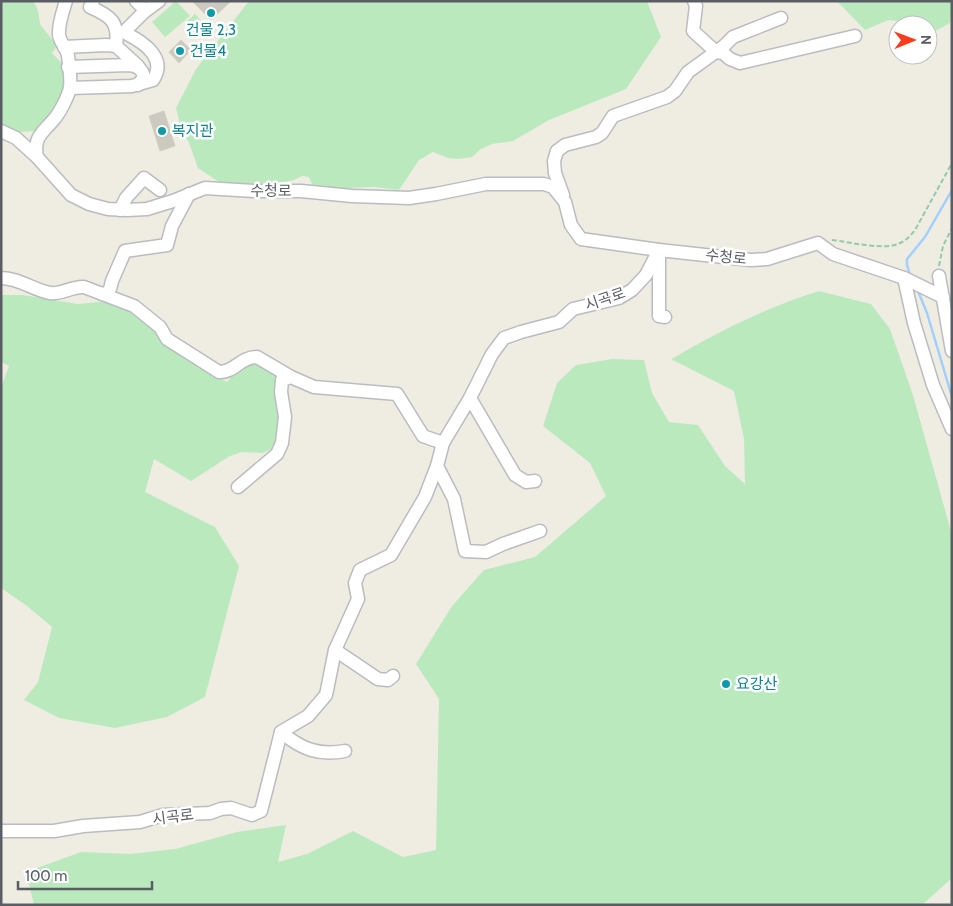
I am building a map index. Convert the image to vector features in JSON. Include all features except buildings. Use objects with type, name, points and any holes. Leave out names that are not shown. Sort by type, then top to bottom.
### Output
[{"type":"street","points":[[37,158],[36,140],[58,113],[70,88],[68,53],[64,48],[59,33],[66,1]]},
{"type":"street","points":[[93,1],[90,7],[112,19],[116,29],[116,46]]},
{"type":"street","points":[[136,1],[144,9],[144,12]]},
{"type":"street","points":[[70,88],[138,85],[153,80],[158,73],[158,61],[146,47],[125,31],[144,12],[159,1]]},
{"type":"street","points":[[694,1],[696,6],[693,32],[716,52],[723,53],[730,59],[740,63],[855,36]]},
{"type":"street","name":"수청로","points":[[781,18],[733,37],[724,46],[688,72],[675,91],[667,97],[613,116],[602,133],[596,137],[565,145],[557,151],[554,161],[555,173],[571,225],[581,239],[659,250],[759,260],[818,243]]},
{"type":"street","points":[[64,48],[116,46],[143,72],[144,77],[138,85]]},
{"type":"street","points":[[68,67],[138,66]]},
{"type":"street","name":"수청로","points":[[1,131],[16,138],[71,195],[89,204],[120,210],[147,209],[168,203],[205,188],[301,191],[352,196],[409,198],[486,184],[544,184],[553,188],[565,202]]},
{"type":"street","points":[[1,139],[16,138]]},
{"type":"street","points":[[120,210],[126,198],[144,178],[160,190]]},
{"type":"street","points":[[102,294],[107,293],[110,289],[125,251],[167,245],[172,226],[189,194]]},
{"type":"street","points":[[818,243],[833,254],[906,279],[940,295]]},
{"type":"street","points":[[659,250],[659,316],[665,317]]},
{"type":"street","name":"시곡로","points":[[1,832],[54,831],[83,826],[140,822],[163,815],[210,813],[220,809],[231,808],[252,815],[261,811],[281,732],[308,716],[326,695],[335,650],[358,599],[355,583],[360,570],[391,555],[425,497],[437,466],[443,443],[470,398],[492,354],[504,338],[559,322],[573,309],[619,298],[632,290],[646,275],[659,250]]},
{"type":"street","points":[[939,276],[940,295],[952,351]]},
{"type":"street","points":[[1,278],[20,282],[55,294],[75,286],[84,287],[134,306],[160,327],[167,339],[219,372],[231,369],[244,359],[257,356],[291,377],[314,387],[397,394],[422,436],[443,443]]},
{"type":"street","points":[[906,279],[914,323],[933,385],[952,428]]},
{"type":"street","points":[[238,486],[277,454],[284,432],[285,417],[281,392],[282,380],[291,377]]},
{"type":"street","points":[[470,398],[515,475],[526,482],[535,481]]},
{"type":"street","points":[[437,466],[454,500],[465,551],[486,552],[540,531]]},
{"type":"street","points":[[335,650],[378,679],[388,680],[393,676]]},
{"type":"street","points":[[281,732],[295,744],[315,751],[332,753],[345,750]]},
{"type":"path","points":[[818,243],[833,240],[885,246],[902,243],[915,230],[952,163]]},
{"type":"path","points":[[939,276],[940,257],[952,228]]},
{"type":"green space","points":[[1,1],[33,1],[38,10],[40,24],[57,46],[52,53],[63,65],[65,82],[63,91],[54,109],[37,131],[16,132],[1,124]]},
{"type":"green space","points":[[176,1],[190,16],[165,37],[152,22]]},
{"type":"green space","points":[[249,1],[647,1],[661,37],[626,89],[549,120],[513,141],[492,144],[481,149],[472,157],[448,158],[433,152],[419,160],[399,190],[374,187],[323,189],[312,184],[309,177],[302,176],[294,180],[272,185],[219,182],[198,168],[180,124],[176,108],[196,69]]},
{"type":"green space","points":[[837,1],[952,1],[950,23],[938,30],[938,15],[888,15],[888,20],[865,30]]},
{"type":"green space","points":[[195,14],[205,25],[196,35],[185,23]]},
{"type":"green space","points":[[819,291],[871,304],[890,329],[913,395],[952,535],[952,878],[922,905],[34,905],[26,872],[81,852],[130,854],[175,849],[237,832],[286,825],[278,862],[307,854],[353,831],[403,857],[436,850],[439,699],[416,664],[452,606],[484,570],[535,557],[606,496],[590,463],[543,426],[557,383],[576,365],[612,359],[644,360],[652,393],[669,422],[698,425],[725,466],[745,484],[744,439],[734,391],[671,359],[743,321]]},
{"type":"green space","points":[[1,295],[23,295],[78,304],[109,301],[130,311],[152,325],[160,338],[175,352],[227,382],[237,369],[260,361],[278,376],[281,432],[275,447],[263,453],[242,452],[230,456],[191,481],[154,459],[145,492],[215,527],[239,566],[205,697],[167,717],[115,728],[59,718],[24,700],[38,682],[52,627],[1,588],[1,387],[9,366],[1,362]]},
{"type":"waterway","points":[[910,275],[907,259],[925,237],[952,190]]},
{"type":"waterway","points":[[918,291],[927,313],[952,397]]},
{"type":"place","name":"건물 2,3","points":[[211,13]]},
{"type":"place","name":"건물4","points":[[180,51]]},
{"type":"place","name":"복지관","points":[[162,131]]},
{"type":"place","name":"요강산","points":[[726,684]]}]
